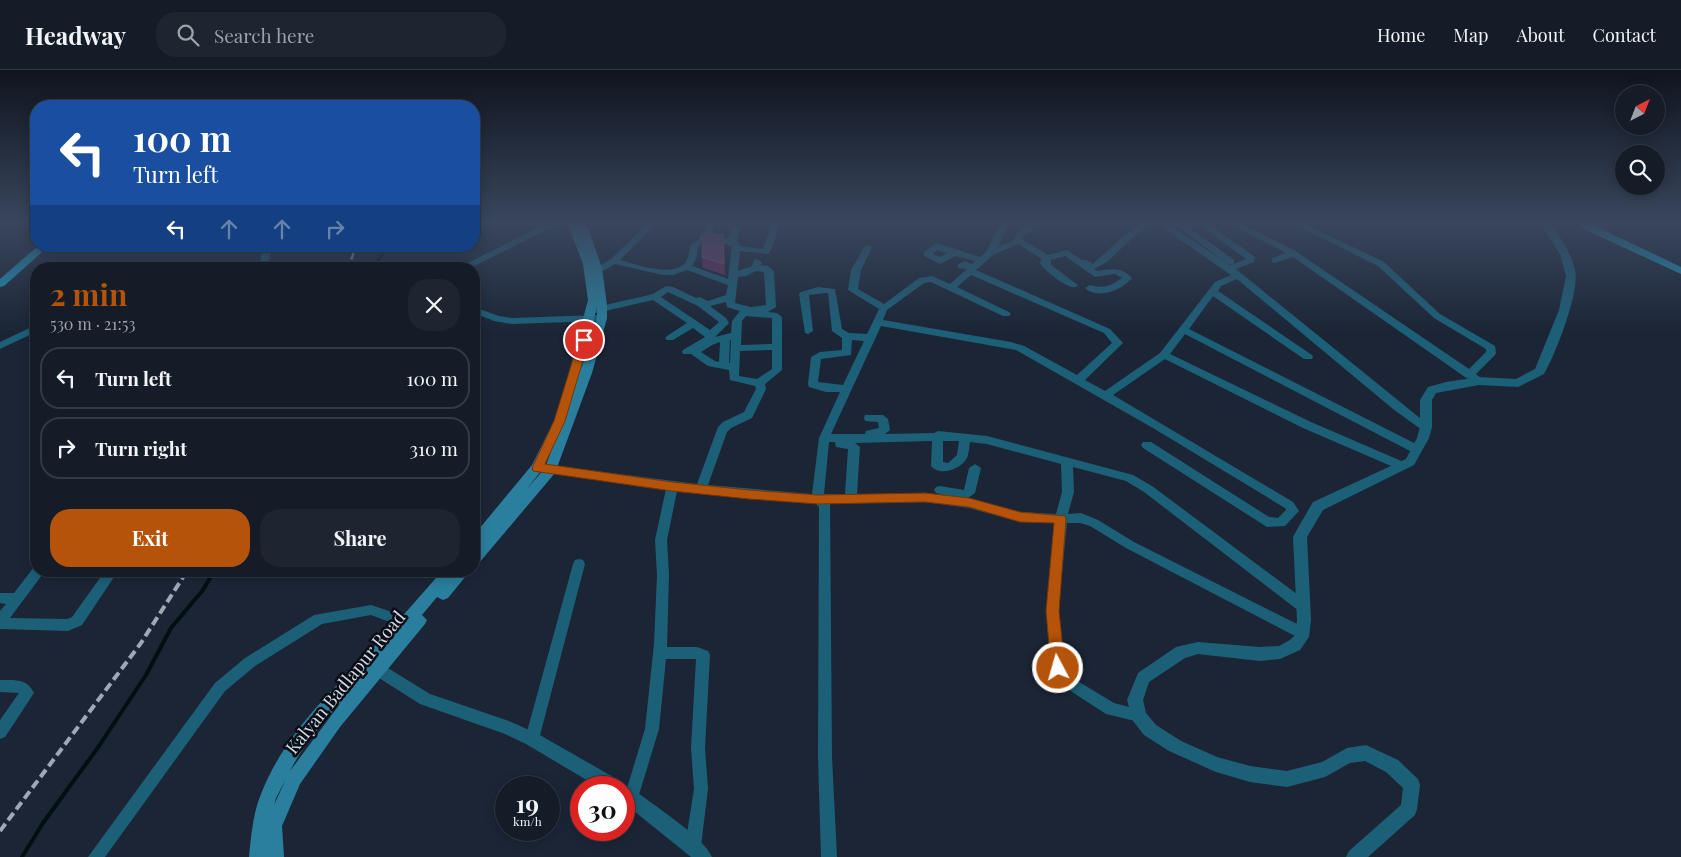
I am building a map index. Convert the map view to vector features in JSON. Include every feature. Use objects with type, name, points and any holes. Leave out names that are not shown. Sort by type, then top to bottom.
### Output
[{"type":"main road","points":[[0,275],[25,259]]},
{"type":"main road","points":[[480,539],[551,470],[586,374],[596,314],[593,300],[594,273],[590,259]]},
{"type":"main road","points":[[1654,259],[1681,271]]},
{"type":"main road","points":[[0,284],[22,261]]},
{"type":"main road","points":[[480,539],[537,468],[560,421],[596,314]]},
{"type":"main road","points":[[411,623],[446,577]]},
{"type":"main road","name":"Kalyan Badlapur Road","points":[[275,857],[274,826],[294,779],[373,665],[411,623],[457,577]]},
{"type":"main road","points":[[258,857],[258,839],[268,796],[292,749],[329,704],[373,665]]},
{"type":"street","points":[[594,273],[616,259]]},
{"type":"street","points":[[692,259],[685,269],[670,283],[689,296],[707,304],[731,297]]},
{"type":"street","points":[[614,261],[666,273],[685,269],[732,279],[754,268],[765,268],[769,271],[771,307],[766,310],[730,305],[731,297],[732,279],[734,259]]},
{"type":"street","points":[[754,268],[756,259]]},
{"type":"street","points":[[862,259],[856,270],[853,290],[884,308]]},
{"type":"street","points":[[963,259],[1112,335],[1118,343],[1078,380]]},
{"type":"street","points":[[951,288],[983,259]]},
{"type":"street","points":[[1047,259],[1045,263],[1047,267],[1073,285]]},
{"type":"street","points":[[1075,259],[1096,274],[1110,270],[1126,278],[1126,280],[1106,290],[1098,291],[1090,288]]},
{"type":"street","points":[[1079,259],[1092,267],[1096,266],[1103,259]]},
{"type":"street","points":[[1217,259],[1235,270]]},
{"type":"street","points":[[1221,259],[1396,406],[1426,427]]},
{"type":"street","points":[[1106,396],[1164,355],[1218,284],[1251,259]]},
{"type":"street","points":[[1275,260],[1279,259]]},
{"type":"street","points":[[1300,259],[1474,378]]},
{"type":"street","points":[[1370,259],[1381,264],[1437,316],[1491,348],[1491,353],[1474,378]]},
{"type":"street","points":[[1356,857],[1409,809],[1412,785],[1392,766],[1366,753],[1347,756],[1325,769],[1287,779],[1250,774],[1216,764],[1175,746],[1150,730],[1139,716],[1135,700],[1143,678],[1181,652],[1198,648],[1260,654],[1280,652],[1295,646],[1302,633],[1304,607],[1300,537],[1318,506],[1410,462],[1426,427],[1426,400],[1432,390],[1474,378],[1518,383],[1540,370],[1570,289],[1571,274],[1565,259]]},
{"type":"street","points":[[961,266],[965,264],[975,266]]},
{"type":"street","points":[[818,499],[820,465],[825,437],[884,308],[922,280],[932,279],[1006,314]]},
{"type":"street","points":[[480,312],[497,319],[512,321],[596,314],[655,297],[666,289],[670,289],[701,304],[723,320],[724,323],[710,335],[710,338],[687,352]]},
{"type":"street","points":[[808,331],[804,294],[808,291],[829,290],[832,291],[837,331],[847,336],[871,338]]},
{"type":"street","points":[[1212,291],[1308,357]]},
{"type":"street","points":[[655,297],[710,335]]},
{"type":"street","points":[[679,314],[696,303]]},
{"type":"street","points":[[743,313],[774,315],[777,317],[777,370],[759,383],[736,380],[729,367],[731,337],[737,321],[743,313]]},
{"type":"street","points":[[878,322],[974,340],[1007,344],[1020,348],[1106,396],[1289,505],[1293,512],[1281,523],[1267,522],[1147,445]]},
{"type":"street","points":[[674,332],[693,324]]},
{"type":"street","points":[[1184,330],[1416,450]]},
{"type":"street","points":[[0,346],[30,331]]},
{"type":"street","points":[[847,336],[847,353]]},
{"type":"street","points":[[729,367],[735,348],[731,337]]},
{"type":"street","points":[[729,367],[712,364],[695,353],[699,348],[711,341],[731,337]]},
{"type":"street","points":[[735,348],[778,347]]},
{"type":"street","points":[[846,389],[826,388],[812,384],[816,357],[847,353],[862,357]]},
{"type":"street","points":[[1164,355],[1307,425],[1402,466]]},
{"type":"street","points":[[701,489],[722,430],[727,425],[748,415],[761,389],[759,383]]},
{"type":"street","points":[[862,436],[884,430],[884,419],[869,418]]},
{"type":"street","points":[[825,437],[938,435],[965,437],[987,440],[1067,463],[1121,475],[1138,483],[1304,607]]},
{"type":"street","points":[[938,435],[936,466],[939,467],[950,467],[962,456],[965,437]]},
{"type":"street","points":[[825,437],[854,447],[851,498]]},
{"type":"street","points":[[1067,463],[1068,492],[1060,519],[1052,611],[1058,668],[1071,684],[1111,709],[1139,716]]},
{"type":"street","points":[[537,468],[672,486],[818,499],[940,491],[965,495],[968,493],[976,468]]},
{"type":"street","points":[[635,779],[650,742],[660,653],[663,575],[661,540],[672,486]]},
{"type":"street","points":[[940,491],[969,503],[1020,517],[1080,518],[1094,523],[1130,545],[1302,633]]},
{"type":"street","points":[[818,499],[825,505],[824,757],[829,857]]},
{"type":"street","points":[[532,739],[579,564]]},
{"type":"street","points":[[0,622],[33,577]]},
{"type":"street","points":[[0,622],[72,624],[77,621],[108,577]]},
{"type":"street","points":[[0,598],[16,599]]},
{"type":"street","points":[[96,857],[220,688],[234,674],[319,619],[371,610],[411,623]]},
{"type":"street","points":[[660,653],[697,653],[703,655],[704,670],[698,748],[701,789],[698,852]]},
{"type":"street","points":[[373,665],[425,699],[509,728],[532,739],[595,776]]},
{"type":"street","points":[[0,686],[21,686],[27,693],[0,732]]},
{"type":"street","points":[[635,802],[698,852]]},
{"type":"building","points":[[707,259],[724,259],[724,264]]},
{"type":"waterway","points":[[376,262],[379,259]]},
{"type":"waterway","points":[[22,857],[43,823],[99,746],[146,675],[171,628],[203,590],[211,577]]},
{"type":"railway","points":[[0,831],[141,643],[183,577]]},
{"type":"route","points":[[584,340],[560,421],[537,468],[749,494],[818,499],[925,498],[969,503],[1020,517],[1060,519],[1052,611],[1058,668]]}]
